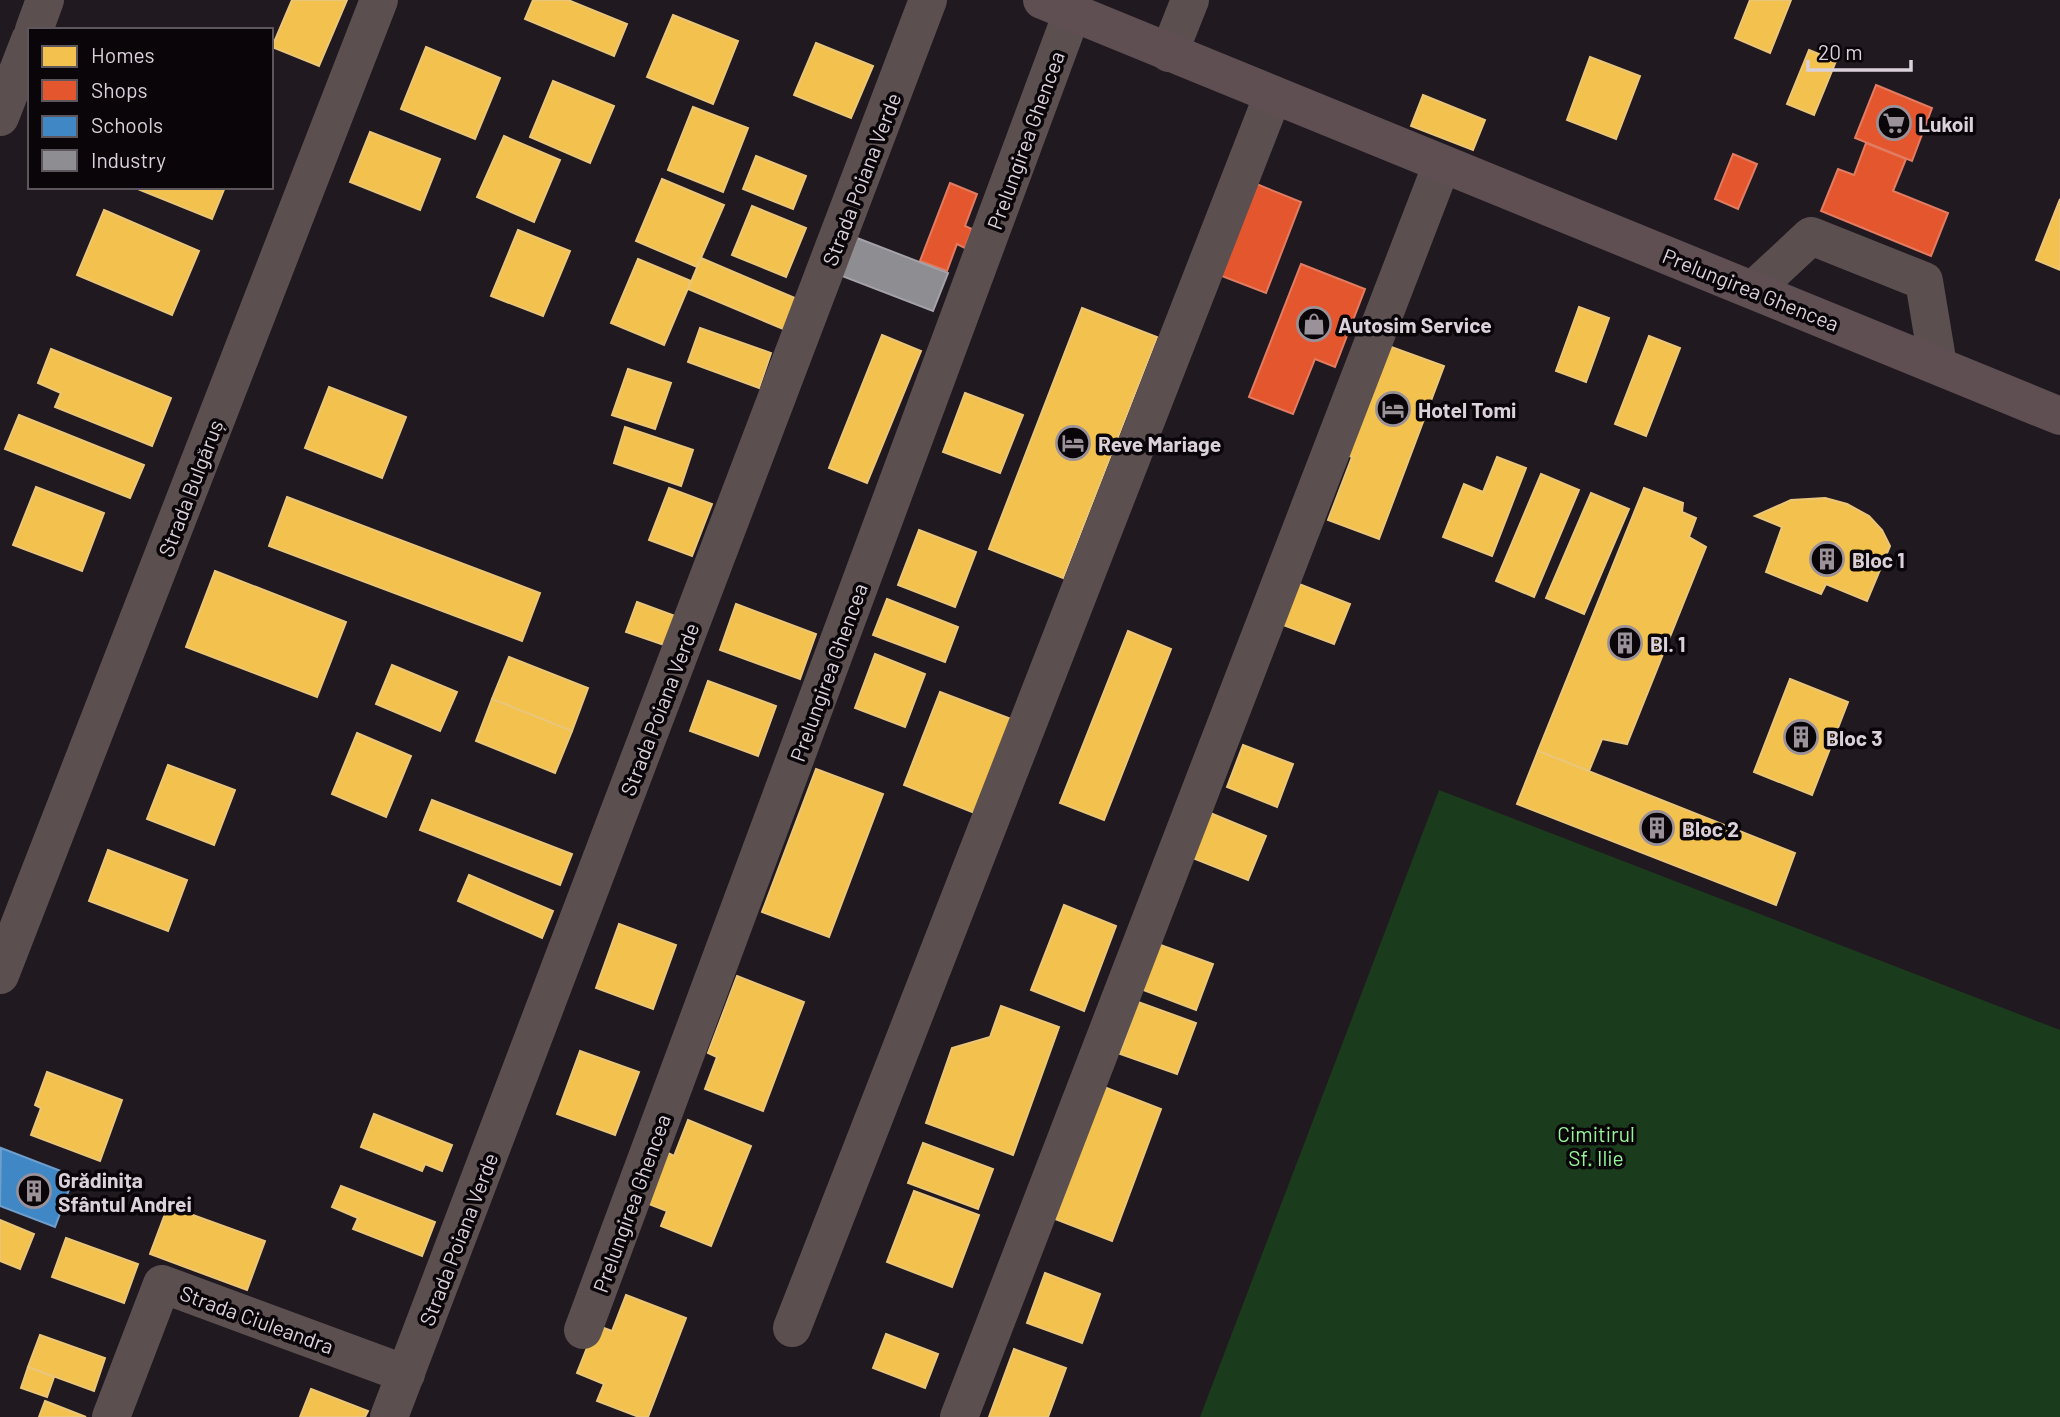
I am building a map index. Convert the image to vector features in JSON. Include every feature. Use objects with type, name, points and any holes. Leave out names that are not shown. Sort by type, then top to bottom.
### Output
[{"type":"main road","name":"Prelungirea Ghencea","points":[[1057,6],[2060,416]]},
{"type":"street","points":[[35,28],[45,0]]},
{"type":"street","name":"Strada Bulgăruș","points":[[0,975],[379,0]]},
{"type":"street","name":"Strada Poiana Verde","points":[[398,1393],[928,0]]},
{"type":"street","points":[[1168,53],[1190,0]]},
{"type":"street","name":"Prelungirea Ghencea","points":[[583,1330],[1057,6]]},
{"type":"street","points":[[0,117],[28,45]]},
{"type":"street","points":[[792,1328],[1273,96]]},
{"type":"street","points":[[959,1417],[1442,164]]},
{"type":"street","points":[[1753,290],[1811,236],[1924,281],[1938,365]]},
{"type":"street","name":"Strada Ciuleandra","points":[[111,1417],[162,1284],[398,1393]]},
{"type":"green space","name":"Cimitirul Sf. Ilie","points":[[1439,790],[2060,1030],[2060,1417],[1200,1417]]},
{"type":"building: Homes","points":[[292,0],[347,0],[319,66],[273,47]]},
{"type":"building: Homes","points":[[533,0],[568,0],[627,24],[614,56],[525,19]]},
{"type":"building: Homes","points":[[1750,0],[1791,0],[1770,53],[1735,38]]},
{"type":"building: Homes","points":[[673,15],[738,41],[713,104],[647,77]]},
{"type":"building: Homes","points":[[816,43],[873,66],[851,118],[794,95]]},
{"type":"building: Homes","points":[[426,47],[500,78],[475,139],[401,109]]},
{"type":"building: Homes","points":[[1809,50],[1836,61],[1814,115],[1787,104]]},
{"type":"building: Homes","points":[[1590,57],[1640,76],[1616,139],[1567,120]]},
{"type":"building: Homes","points":[[553,81],[614,106],[590,163],[530,137]]},
{"type":"building: Homes","points":[[1423,95],[1485,120],[1473,150],[1411,126]]},
{"type":"building: Homes","points":[[693,107],[748,128],[723,192],[668,170]]},
{"type":"building: Homes","points":[[370,132],[440,159],[420,210],[350,182]]},
{"type":"building: Homes","points":[[504,136],[560,160],[534,222],[477,197]]},
{"type":"building: Homes","points":[[756,156],[806,176],[793,209],[743,189]]},
{"type":"building: Homes","points":[[662,179],[724,205],[697,267],[636,241]]},
{"type":"building: Homes","points":[[138,189],[224,189],[212,219]]},
{"type":"building: Homes","points":[[2060,199],[2060,270],[2036,260]]},
{"type":"building: Homes","points":[[752,206],[806,228],[786,277],[732,255]]},
{"type":"building: Homes","points":[[104,210],[199,251],[172,315],[77,275]]},
{"type":"building: Homes","points":[[518,230],[570,251],[543,316],[491,296]]},
{"type":"building: Homes","points":[[701,258],[802,301],[788,331],[688,289]]},
{"type":"building: Homes","points":[[638,259],[691,281],[664,345],[611,323]]},
{"type":"building: Homes","points":[[1579,307],[1609,318],[1586,382],[1556,371]]},
{"type":"building: Homes","name":"Reve Mariage","points":[[1082,308],[1157,337],[1063,578],[989,549]]},
{"type":"building: Homes","points":[[700,328],[771,353],[759,388],[688,362]]},
{"type":"building: Homes","points":[[882,335],[921,351],[867,483],[829,468]]},
{"type":"building: Homes","points":[[1649,336],[1680,348],[1646,436],[1615,424]]},
{"type":"building: Homes","name":"Hotel Tomi","points":[[1383,344],[1444,366],[1379,539],[1328,520],[1352,457],[1342,453]]},
{"type":"building: Homes","points":[[51,349],[171,398],[152,446],[55,407],[61,393],[38,383]]},
{"type":"building: Homes","points":[[628,369],[671,383],[655,429],[612,415]]},
{"type":"building: Homes","points":[[329,387],[406,417],[382,478],[305,448]]},
{"type":"building: Homes","points":[[965,393],[1023,415],[1000,473],[943,452]]},
{"type":"building: Homes","points":[[19,415],[144,465],[130,498],[5,449]]},
{"type":"building: Homes","points":[[625,427],[693,450],[681,486],[614,463]]},
{"type":"building: Homes","points":[[1497,457],[1526,468],[1492,556],[1443,537],[1464,484],[1483,492]]},
{"type":"building: Homes","points":[[1541,474],[1579,490],[1534,597],[1496,581]]},
{"type":"building: Homes","points":[[36,487],[104,513],[82,571],[13,545]]},
{"type":"building: Homes","points":[[669,488],[712,504],[692,556],[649,540]]},
{"type":"building: Homes","name":"Bl. 1","points":[[1644,488],[1683,503],[1682,512],[1696,518],[1689,537],[1706,547],[1627,744],[1602,739],[1589,771],[1538,751]]},
{"type":"building: Homes","points":[[1591,493],[1629,509],[1584,614],[1546,598]]},
{"type":"building: Homes","points":[[287,497],[540,593],[522,641],[269,546]]},
{"type":"building: Homes","name":"Bloc 1","points":[[1825,498],[1847,504],[1869,516],[1882,530],[1890,546],[1867,601],[1826,584],[1821,594],[1766,572],[1782,527],[1755,516],[1791,500]]},
{"type":"building: Homes","points":[[919,530],[976,552],[955,607],[898,585]]},
{"type":"building: Homes","points":[[215,571],[346,622],[317,697],[186,647]]},
{"type":"building: Homes","points":[[1299,584],[1350,604],[1334,644],[1283,625]]},
{"type":"building: Homes","points":[[887,599],[958,627],[945,662],[873,635]]},
{"type":"building: Homes","points":[[637,602],[678,617],[667,646],[626,632]]},
{"type":"building: Homes","points":[[736,604],[816,634],[800,679],[720,650]]},
{"type":"building: Homes","points":[[1128,631],[1171,649],[1104,820],[1060,803]]},
{"type":"building: Homes","points":[[875,654],[925,674],[905,727],[855,708]]},
{"type":"building: Homes","points":[[509,657],[588,688],[572,731],[492,699]]},
{"type":"building: Homes","points":[[392,665],[457,692],[440,731],[376,704]]},
{"type":"building: Homes","name":"Bloc 3","points":[[1790,679],[1848,702],[1812,795],[1754,772]]},
{"type":"building: Homes","points":[[708,681],[776,706],[758,756],[690,731]]},
{"type":"building: Homes","points":[[940,692],[1014,720],[977,814],[904,785]]},
{"type":"building: Homes","points":[[492,699],[572,731],[555,773],[476,741]]},
{"type":"building: Homes","points":[[357,733],[411,756],[386,817],[332,794]]},
{"type":"building: Homes","points":[[1243,745],[1293,764],[1277,807],[1227,787]]},
{"type":"building: Homes","name":"Bloc 2","points":[[1538,751],[1795,853],[1776,905],[1517,804]]},
{"type":"building: Homes","points":[[168,765],[235,790],[214,845],[147,819]]},
{"type":"building: Homes","points":[[816,769],[883,794],[829,937],[762,912]]},
{"type":"building: Homes","points":[[432,800],[572,854],[560,885],[420,830]]},
{"type":"building: Homes","points":[[1203,810],[1266,836],[1248,880],[1185,855]]},
{"type":"building: Homes","points":[[108,850],[187,880],[168,931],[89,901]]},
{"type":"building: Homes","points":[[469,875],[553,911],[542,938],[458,901]]},
{"type":"building: Homes","points":[[1064,905],[1116,926],[1084,1011],[1031,990]]},
{"type":"building: Homes","points":[[619,924],[676,945],[653,1009],[596,988]]},
{"type":"building: Homes","points":[[1155,943],[1213,964],[1196,1010],[1138,988]]},
{"type":"building: Homes","points":[[737,976],[804,1002],[763,1111],[705,1089],[717,1057],[708,1053]]},
{"type":"building: Homes","points":[[1138,1002],[1196,1023],[1177,1074],[1120,1054]]},
{"type":"building: Homes","points":[[1001,1006],[1059,1027],[1013,1155],[926,1123],[952,1048],[990,1037]]},
{"type":"building: Homes","points":[[580,1051],[639,1072],[615,1135],[557,1114]]},
{"type":"building: Homes","points":[[47,1072],[122,1100],[100,1161],[31,1135],[41,1108],[35,1105]]},
{"type":"building: Homes","points":[[1104,1087],[1161,1109],[1112,1241],[1055,1219]]},
{"type":"building: Homes","points":[[374,1114],[452,1145],[442,1171],[425,1164],[422,1171],[361,1147]]},
{"type":"building: Homes","points":[[688,1120],[751,1146],[711,1246],[661,1226],[667,1211],[641,1201],[662,1150],[674,1156]]},
{"type":"building: Homes","points":[[923,1143],[993,1169],[978,1209],[908,1183]]},
{"type":"building: Homes","points":[[341,1186],[435,1222],[422,1256],[353,1229],[358,1218],[332,1207]]},
{"type":"building: Homes","points":[[914,1191],[979,1215],[952,1287],[887,1262]]},
{"type":"building: Homes","points":[[168,1206],[265,1241],[247,1290],[150,1254]]},
{"type":"building: Homes","points":[[0,1220],[34,1234],[20,1269],[0,1261]]},
{"type":"building: Homes","points":[[66,1238],[138,1264],[124,1303],[52,1277]]},
{"type":"building: Homes","points":[[1045,1273],[1100,1294],[1082,1343],[1027,1323]]},
{"type":"building: Homes","points":[[626,1295],[686,1318],[648,1417],[639,1417],[597,1401],[604,1384],[577,1373],[596,1325],[612,1331]]},
{"type":"building: Homes","points":[[886,1334],[938,1354],[925,1388],[873,1368]]},
{"type":"building: Homes","points":[[40,1335],[105,1358],[94,1391],[28,1367]]},
{"type":"building: Homes","points":[[1014,1349],[1066,1368],[1048,1417],[989,1417]]},
{"type":"building: Homes","points":[[28,1367],[54,1377],[47,1397],[21,1388]]},
{"type":"building: Homes","points":[[311,1389],[368,1411],[365,1417],[300,1417]]},
{"type":"building: Homes","points":[[45,1401],[86,1417],[39,1417]]},
{"type":"building: Shops","name":"Lukoil","points":[[1876,85],[1932,108],[1912,161],[1855,138]]},
{"type":"building: Shops","name":"Lukoil","points":[[1866,143],[1906,159],[1893,191],[1948,213],[1931,256],[1821,211],[1838,169],[1854,175]]},
{"type":"building: Shops","points":[[1733,154],[1757,164],[1738,209],[1715,199]]},
{"type":"building: Shops","points":[[950,183],[977,194],[965,226],[972,229],[965,248],[957,244],[947,271],[920,261]]},
{"type":"building: Shops","points":[[1254,183],[1301,202],[1266,293],[1219,275]]},
{"type":"building: Shops","name":"Autosim Service","points":[[1301,264],[1365,289],[1335,367],[1315,359],[1293,414],[1249,397]]},
{"type":"building: Schools","name":"Grădinița Sfântul Andrei","points":[[1,1148],[74,1176],[55,1227],[0,1206]]},
{"type":"building: Industry","points":[[857,238],[948,273],[933,311],[842,276]]},
{"type":"place","name":"Lukoil","points":[[1894,123]]},
{"type":"place","name":"Autosim Service","points":[[1314,324]]},
{"type":"place","name":"Hotel Tomi","points":[[1393,409]]},
{"type":"place","name":"Reve Mariage","points":[[1073,443]]},
{"type":"place","name":"Bloc 1","points":[[1827,559]]},
{"type":"place","name":"Bl. 1","points":[[1625,643]]},
{"type":"place","name":"Bloc 3","points":[[1801,737]]},
{"type":"place","name":"Bloc 2","points":[[1657,828]]},
{"type":"place","name":"Grădinița Sfântul Andrei","points":[[34,1191]]}]
